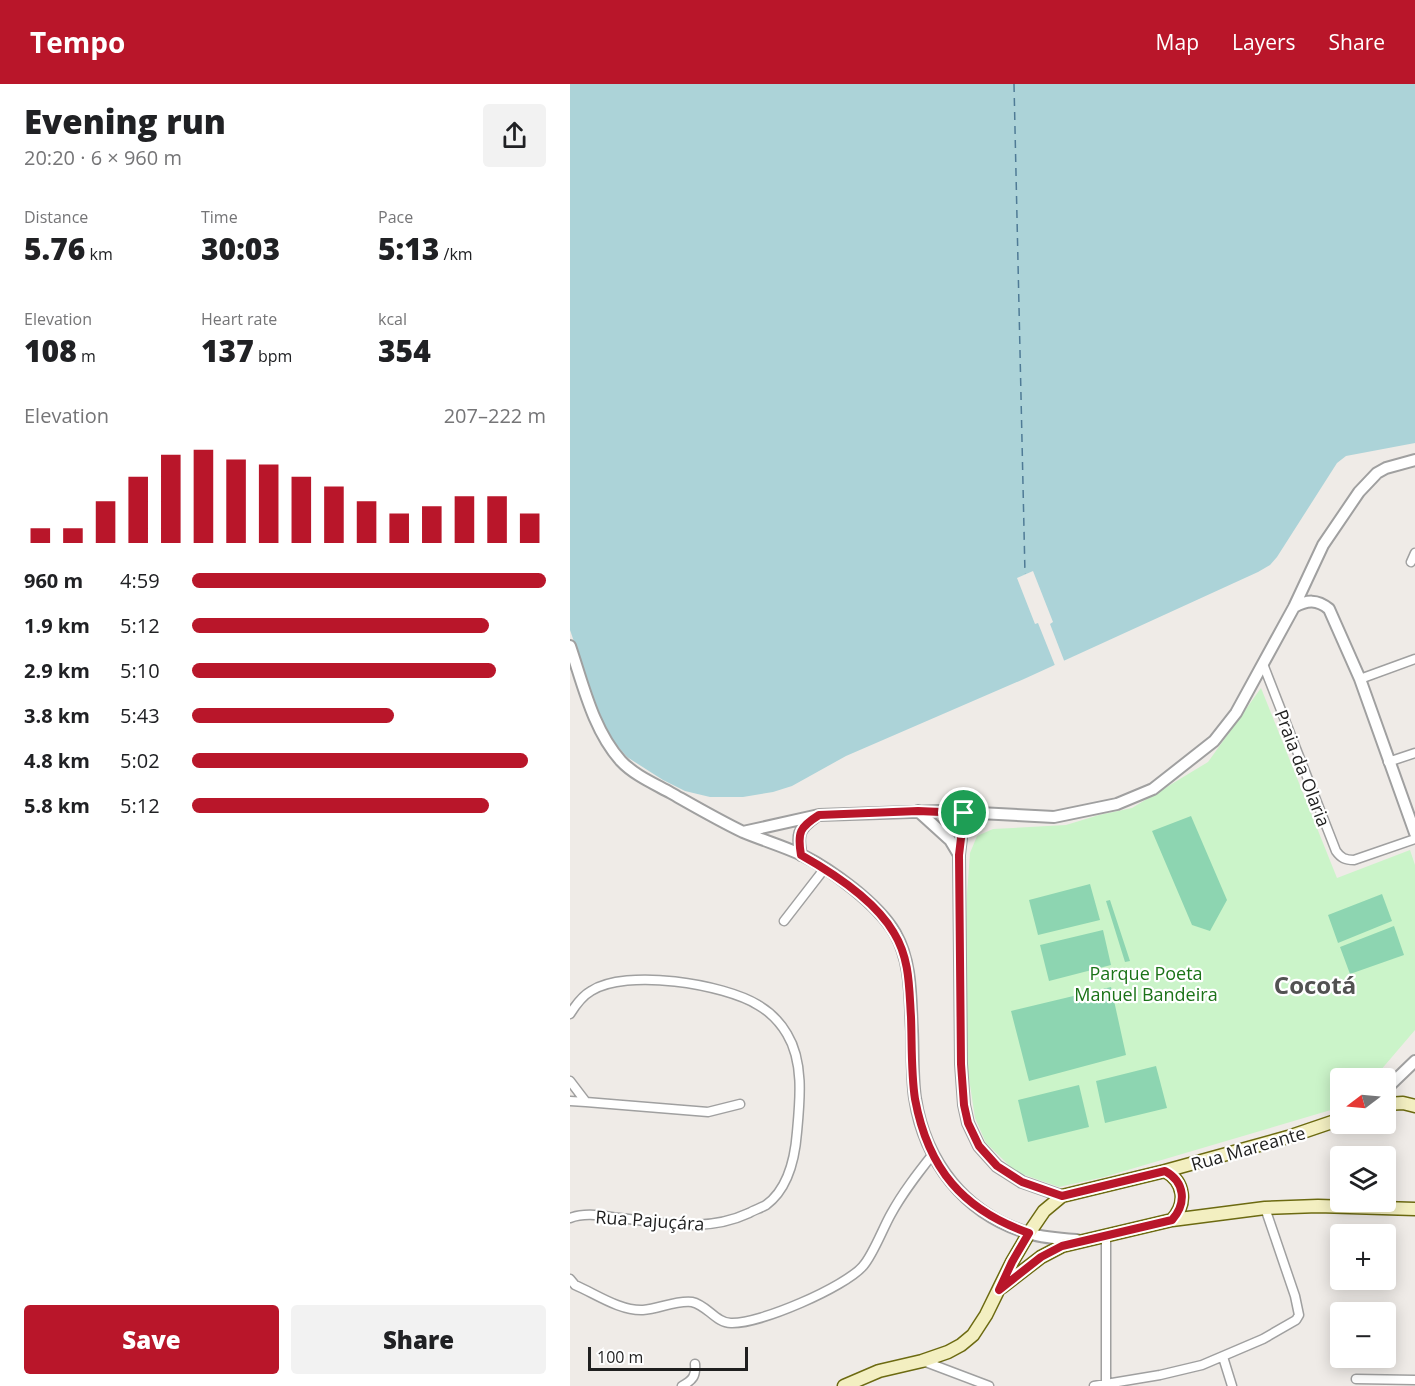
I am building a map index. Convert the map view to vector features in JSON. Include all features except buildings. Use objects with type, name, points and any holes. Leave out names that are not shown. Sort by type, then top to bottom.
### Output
[{"type":"main road","points":[[1396,1103],[1415,1106]]},
{"type":"main road","name":"Rua Mareante","points":[[844,1386],[879,1371],[948,1352],[973,1335],[1029,1233],[1044,1210],[1062,1196],[1165,1171],[1288,1137],[1330,1123]]},
{"type":"main road","points":[[1165,1171],[1178,1182],[1183,1198],[1172,1220]]},
{"type":"main road","points":[[999,1290],[1052,1251],[1106,1234],[1172,1220],[1265,1208],[1318,1206],[1415,1209]]},
{"type":"street","points":[[743,832],[819,815],[918,811],[1054,817],[1117,804],[1153,789],[1214,741],[1236,713],[1294,607],[1323,545],[1359,492],[1377,473],[1386,468],[1415,460]]},
{"type":"street","points":[[1411,562],[1415,553]]},
{"type":"street","points":[[1294,607],[1310,601],[1322,604],[1329,609],[1360,679],[1415,833]]},
{"type":"street","points":[[570,646],[598,726],[622,762],[658,786],[743,832],[801,855],[825,868],[847,884],[881,915],[895,933],[909,976],[915,1097],[924,1135],[939,1167],[966,1200],[990,1217],[1029,1233],[1080,1241]]},
{"type":"street","points":[[1360,679],[1415,659]]},
{"type":"street","name":"Praia da Olaria","points":[[1263,664],[1335,851],[1341,858],[1354,860],[1415,839]]},
{"type":"street","points":[[1388,762],[1415,753]]},
{"type":"street","points":[[918,811],[942,831],[959,855]]},
{"type":"street","points":[[964,813],[959,855],[961,1064],[964,1105],[968,1123],[979,1146],[997,1166],[1022,1182],[1062,1196]]},
{"type":"street","points":[[801,855],[798,839],[801,831],[806,823],[819,815]]},
{"type":"street","points":[[764,827],[760,835],[764,840]]},
{"type":"street","points":[[784,921],[825,868]]},
{"type":"street","name":"Rua Pajuçára","points":[[570,1218],[595,1215],[711,1225],[734,1220],[766,1205],[782,1187],[792,1166],[800,1107],[795,1048],[786,1032],[773,1015],[730,992],[697,985],[627,979],[610,982],[592,990],[571,1010]]},
{"type":"street","points":[[1396,1079],[1415,1061]]},
{"type":"street","points":[[570,1081],[586,1102]]},
{"type":"street","points":[[570,1101],[708,1112],[740,1104]]},
{"type":"street","points":[[570,1279],[575,1285],[628,1309],[645,1310],[690,1302],[703,1305],[728,1323],[742,1323],[793,1306],[836,1286],[865,1265],[907,1186],[933,1154]]},
{"type":"street","points":[[1094,1386],[1183,1370],[1223,1357],[1291,1324],[1299,1315],[1295,1296],[1265,1208]]},
{"type":"street","points":[[1106,1234],[1111,1384]]},
{"type":"street","points":[[1223,1357],[1232,1386]]},
{"type":"street","points":[[922,1361],[989,1386]]},
{"type":"street","points":[[682,1386],[692,1380],[696,1373],[695,1364]]},
{"type":"street","points":[[1356,1379],[1415,1380]]},
{"type":"green space","name":"Parque Poeta Manuel Bandeira","points":[[1261,688],[1337,878],[1410,850],[1415,865],[1415,1030],[1383,1068],[1330,1068],[1330,1110],[1104,1177],[1059,1187],[1016,1172],[986,1143],[975,1118],[967,1065],[965,994],[967,894],[970,853],[977,836],[993,829],[1066,825],[1132,808],[1208,762]]},
{"type":"green space","points":[[1191,816],[1227,900],[1210,931],[1192,925],[1152,831]]},
{"type":"green space","points":[[1090,884],[1100,920],[1038,935],[1029,900]]},
{"type":"green space","name":"Cocotá","points":[[1382,894],[1392,921],[1338,943],[1328,915]]},
{"type":"green space","points":[[1110,900],[1130,961],[1125,962],[1106,901]]},
{"type":"green space","name":"Cocotá","points":[[1394,926],[1404,955],[1350,974],[1340,947]]},
{"type":"green space","points":[[1103,930],[1111,965],[1049,981],[1040,945]]},
{"type":"green space","points":[[1111,987],[1126,1055],[1029,1081],[1011,1011]]},
{"type":"green space","points":[[1156,1066],[1167,1108],[1105,1123],[1096,1081]]},
{"type":"green space","points":[[1079,1085],[1089,1127],[1028,1142],[1018,1100]]},
{"type":"water","points":[[570,84],[1415,84],[1415,443],[1346,456],[1337,463],[1277,557],[1270,565],[1258,572],[1024,679],[846,756],[792,786],[743,797],[710,797],[685,791],[627,757],[614,742],[602,723],[570,630]]},
{"type":"pier","points":[[1033,571],[1053,622],[1050,624],[1065,663],[1056,668],[1017,578]]},
{"type":"ferry route","points":[[1014,84],[1025,574]]},
{"type":"district","name":"Cocotá","points":[[1315,984]]},
{"type":"route","points":[[918,811],[964,813],[959,855],[961,1064],[964,1105],[968,1123],[979,1146],[997,1166],[1022,1182],[1062,1196],[1165,1171],[1178,1182],[1183,1198],[1178,1214],[1172,1220],[1062,1246],[1041,1257],[999,1290],[1029,1233],[990,1217],[966,1200],[939,1167],[924,1135],[915,1097],[909,976],[895,933],[881,915],[847,884],[825,868],[801,855],[798,839],[806,823],[819,815],[918,811]]}]
